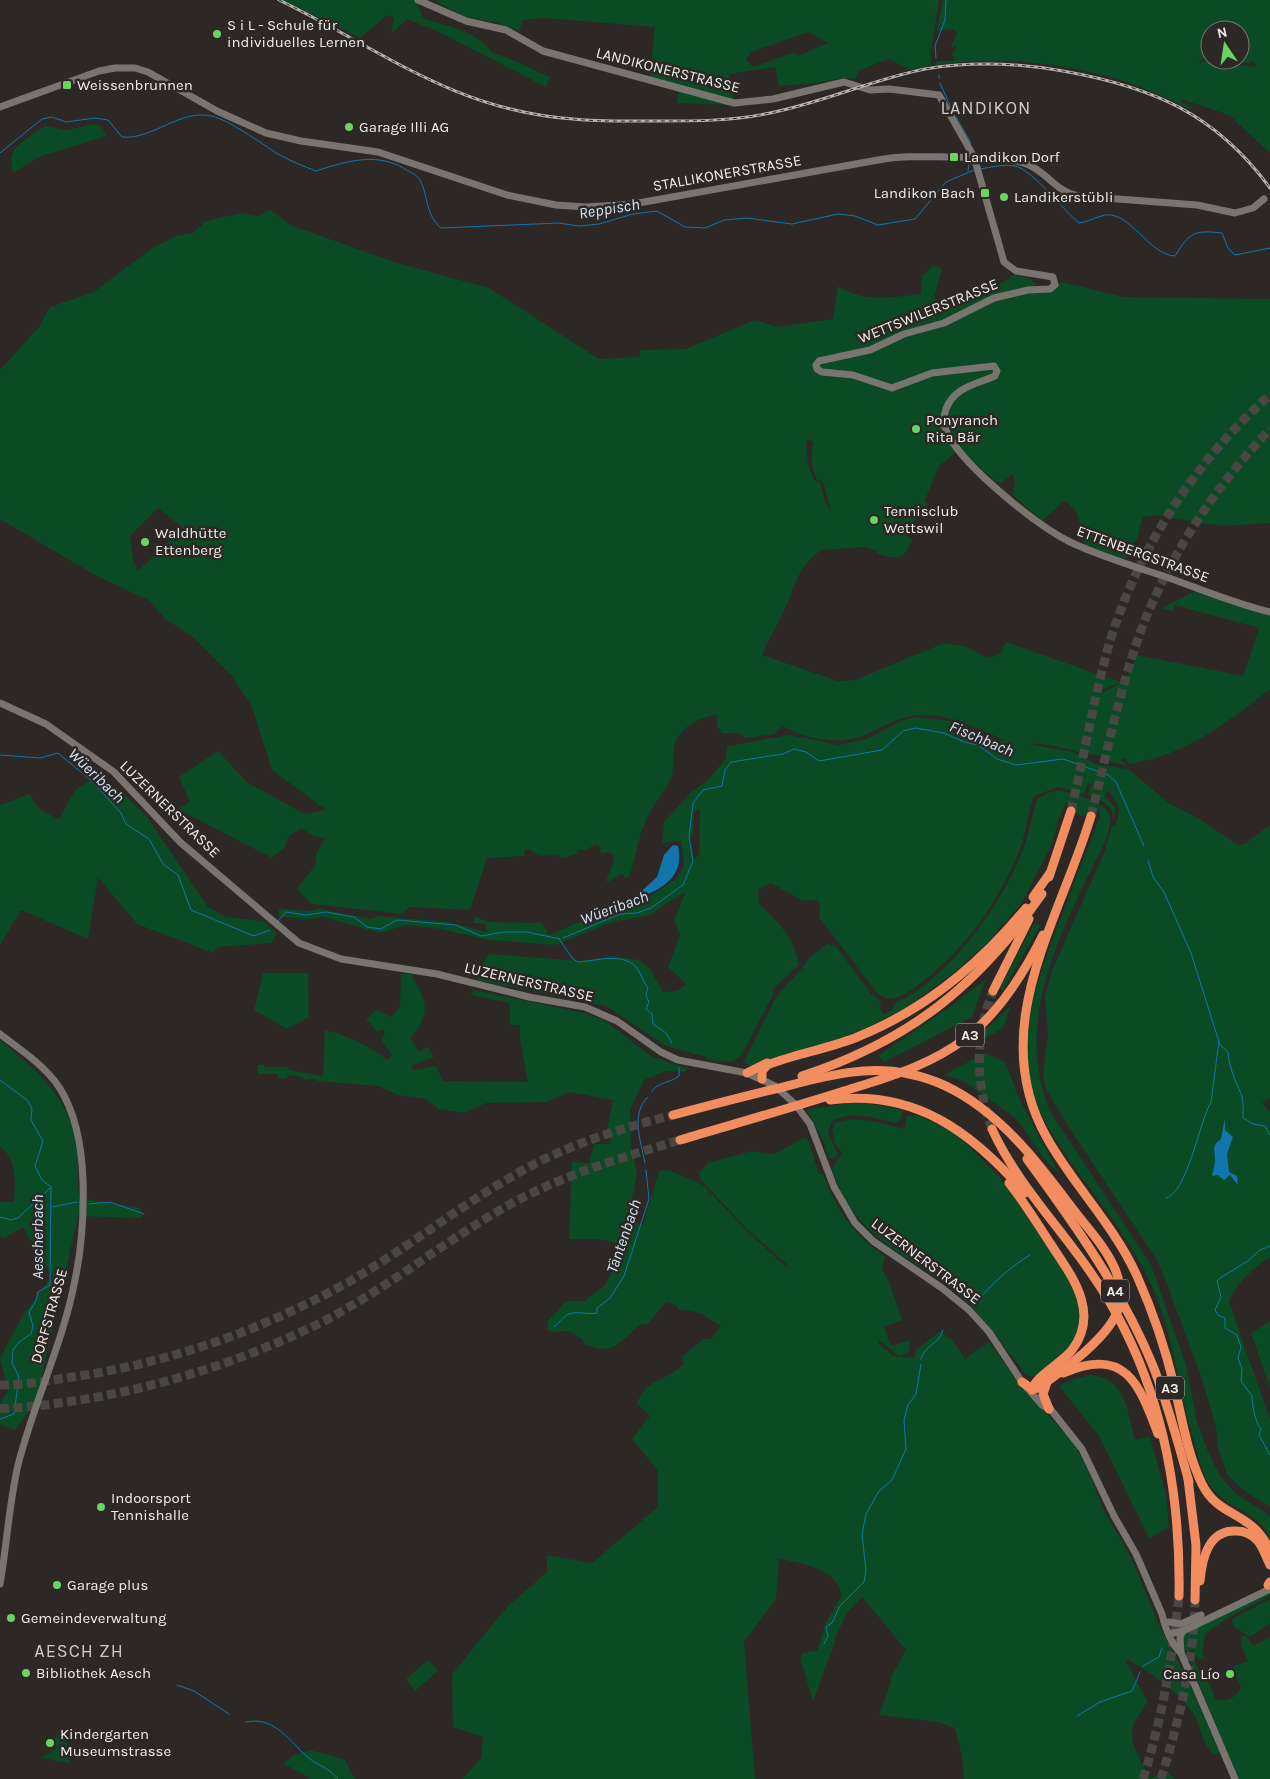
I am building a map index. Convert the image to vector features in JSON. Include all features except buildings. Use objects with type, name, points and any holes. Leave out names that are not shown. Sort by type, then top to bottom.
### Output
[{"type":"highway","points":[[992,991],[1042,894],[1071,811]]},
{"type":"highway","name":"A3","points":[[1091,816],[1027,1000],[1021,1039],[1024,1073],[1035,1113],[1044,1132],[1118,1240],[1144,1294],[1170,1387],[1189,1482]]},
{"type":"highway","points":[[747,1072],[768,1062],[846,1040],[879,1027],[918,1007],[967,969],[1017,918],[1050,873]]},
{"type":"highway","name":"A3","points":[[680,1140],[910,1070],[947,1051],[967,1037],[987,1019],[1014,986],[1037,947],[1068,883]]},
{"type":"highway","points":[[672,1115],[733,1099],[836,1064],[890,1038],[919,1021],[951,998],[976,975],[1011,936],[1042,894]]},
{"type":"highway","points":[[762,1079],[764,1068],[779,1060]]},
{"type":"highway","name":"A4","points":[[733,1099],[828,1076],[871,1070],[908,1073],[935,1081],[973,1101],[1030,1163],[1073,1225],[1116,1292],[1134,1325],[1166,1403],[1189,1482],[1196,1545],[1198,1600],[1205,1553],[1214,1539],[1224,1533],[1241,1531],[1255,1538],[1270,1565]]},
{"type":"highway","name":"A4","points":[[802,1104],[852,1098],[897,1103],[938,1118],[973,1141],[1009,1174],[1074,1249]]},
{"type":"highway","points":[[995,1125],[1038,1164],[1105,1252],[1118,1279],[1119,1306],[1111,1326],[1090,1347],[1039,1385]]},
{"type":"highway","name":"A4","points":[[995,1125],[1010,1164],[1074,1249],[1112,1304],[1133,1344],[1156,1406],[1173,1480],[1180,1547],[1179,1596]]},
{"type":"highway","points":[[973,1141],[1021,1199],[1072,1276],[1081,1294],[1084,1317],[1077,1343],[1062,1362],[1039,1385]]},
{"type":"highway","points":[[1144,1294],[1160,1332],[1187,1440],[1202,1484],[1211,1498],[1220,1507],[1254,1526],[1270,1551]]},
{"type":"highway","points":[[1039,1385],[1076,1367],[1095,1363],[1109,1364],[1124,1372],[1134,1383],[1146,1403],[1173,1480]]},
{"type":"highway","points":[[1023,1379],[1039,1385],[1049,1408]]},
{"type":"street","name":"LANDIKONERSTRASSE","points":[[418,0],[466,21],[506,30],[544,51],[734,103],[749,103],[781,98],[844,82],[870,90],[889,89],[936,94],[943,100],[974,157]]},
{"type":"street","name":"STALLIKONERSTRASSE","points":[[0,107],[99,70],[135,68],[148,72],[217,111],[266,133],[301,141],[378,152],[507,195],[578,207],[641,202],[903,156],[974,157],[1027,165],[1062,190],[1078,196],[1201,205],[1227,212],[1253,208],[1264,199]]},
{"type":"street","name":"WETTSWILERSTRASSE","points":[[945,412],[950,401],[959,392],[974,383],[995,376],[995,367],[932,373],[892,388],[853,375],[821,372],[816,366],[820,361],[858,354],[904,334],[944,323],[994,298],[1054,287],[1056,282],[1053,278],[1016,271],[1004,262],[974,157]]},
{"type":"street","name":"ETTENBERGSTRASSE","points":[[945,412],[945,425],[948,435],[966,457],[1006,495],[1052,532],[1133,568],[1270,612]]},
{"type":"street","name":"LUZERNERSTRASSE","points":[[0,703],[46,724],[108,768],[133,791],[180,842],[284,932],[299,942],[322,953],[341,959],[437,974],[529,997],[584,1008],[616,1021],[662,1052],[678,1060],[747,1072],[762,1079],[786,1095],[807,1120],[818,1142],[841,1202],[855,1223],[873,1241],[942,1288],[970,1310],[989,1332],[1023,1379]]},
{"type":"street","name":"DORFSTRASSE","points":[[0,1034],[37,1062],[58,1086],[65,1099],[79,1137],[82,1160],[81,1242],[75,1281],[18,1466],[11,1499],[0,1584]]},
{"type":"street","points":[[1039,1385],[1049,1408],[1082,1449],[1114,1516],[1136,1554],[1235,1779]]},
{"type":"street","points":[[1168,1622],[1178,1624],[1194,1619],[1269,1585]]},
{"type":"street","points":[[1172,1633],[1183,1631],[1269,1585]]},
{"type":"street","points":[[1162,1614],[1168,1622],[1172,1633]]},
{"type":"street","points":[[1172,1633],[1194,1619]]},
{"type":"street","points":[[1181,1653],[1180,1638],[1183,1631]]},
{"type":"green space","points":[[283,0],[427,0],[418,6],[424,19],[471,34],[479,39],[492,53],[550,77],[546,87],[439,32],[407,19],[391,34],[394,18],[387,15],[360,38]]},
{"type":"green space","points":[[434,0],[939,0],[931,51],[931,65],[910,70],[889,59],[860,70],[855,79],[843,78],[816,83],[779,86],[775,67],[729,74],[736,105],[677,103],[679,88],[650,77],[655,27],[543,18],[523,20],[519,31],[496,22],[465,17]],"holes":[[[808,32],[828,43],[798,56],[795,52],[754,67],[746,60],[751,52]]]},
{"type":"green space","points":[[943,0],[1270,0],[1270,153],[1229,115],[1181,99],[1180,102],[1192,107],[1191,110],[1161,96],[1099,74],[1067,67],[1002,61],[936,65],[936,61],[954,61],[952,53],[957,49],[955,46],[951,48],[951,46],[957,33],[953,29],[937,31]]},
{"type":"green space","points":[[93,124],[101,126],[107,136],[41,156],[13,173],[11,160],[14,149],[36,131],[46,126],[68,130]]},
{"type":"green space","points":[[270,210],[290,225],[397,263],[489,288],[599,359],[639,357],[641,350],[685,349],[755,320],[777,327],[833,319],[838,286],[857,295],[867,297],[878,298],[921,294],[922,276],[934,265],[942,269],[934,298],[941,304],[955,304],[979,291],[990,290],[1014,275],[1030,278],[1039,290],[1056,287],[1062,282],[1123,297],[1270,299],[1270,523],[1222,526],[1171,518],[1172,514],[1143,517],[1137,539],[1127,558],[1121,559],[1085,545],[1077,513],[1067,502],[1063,502],[1042,521],[1012,494],[1015,485],[1013,474],[1001,483],[995,481],[964,452],[952,434],[949,425],[949,415],[941,414],[943,432],[955,453],[939,466],[924,502],[928,504],[926,507],[921,505],[908,537],[912,540],[906,552],[896,558],[877,554],[877,551],[865,547],[822,550],[802,570],[762,655],[838,681],[855,680],[944,643],[964,646],[984,656],[992,657],[1003,653],[1001,651],[1006,642],[1120,682],[1098,692],[1099,694],[1124,680],[1131,670],[1137,655],[1243,676],[1259,628],[1175,605],[1172,611],[1162,608],[1195,591],[1270,616],[1270,689],[1221,726],[1187,746],[1150,760],[1129,764],[1126,758],[1120,760],[1126,764],[1123,765],[1102,759],[1100,755],[1047,745],[1028,744],[1072,752],[1096,764],[1128,769],[1170,804],[1198,818],[1238,845],[1245,844],[1270,825],[1270,1098],[1262,1103],[1270,1112],[1270,1257],[1246,1276],[1229,1301],[1270,1420],[1270,1507],[1243,1490],[1227,1474],[1218,1448],[1216,1427],[1201,1376],[1159,1263],[1070,1129],[1046,1089],[1043,1074],[1048,1034],[1045,997],[1052,971],[1104,853],[1112,826],[1115,826],[1117,821],[1119,812],[1117,804],[1109,792],[1106,791],[1105,797],[1115,807],[1114,821],[1111,810],[1106,804],[1088,795],[1092,784],[1088,783],[1084,794],[1058,787],[1034,796],[1018,854],[1003,885],[979,924],[936,971],[913,989],[894,998],[885,998],[877,993],[819,917],[820,903],[816,900],[803,901],[771,883],[758,890],[759,904],[785,931],[794,947],[799,965],[773,989],[773,995],[742,1054],[734,1060],[726,1062],[706,1059],[706,1057],[666,1046],[606,1006],[477,980],[481,965],[489,954],[581,961],[612,956],[639,960],[650,969],[663,992],[677,991],[686,984],[668,967],[680,935],[674,920],[685,893],[650,915],[612,922],[555,945],[490,940],[440,929],[406,925],[380,933],[323,917],[307,920],[278,916],[279,909],[309,911],[319,909],[371,919],[377,916],[447,922],[487,932],[486,924],[473,923],[475,917],[489,922],[542,923],[549,935],[605,911],[647,898],[676,879],[684,866],[681,841],[662,843],[664,822],[691,792],[708,780],[726,758],[727,746],[789,735],[839,745],[867,739],[899,722],[914,717],[951,721],[998,741],[1005,740],[953,719],[931,715],[906,717],[857,738],[847,740],[813,738],[783,726],[774,734],[746,738],[738,733],[722,733],[717,726],[717,715],[710,716],[684,729],[676,740],[673,751],[671,778],[644,825],[629,877],[626,878],[622,874],[608,882],[606,881],[615,858],[609,852],[600,853],[601,848],[596,844],[584,851],[582,849],[577,850],[579,853],[563,858],[556,855],[539,856],[529,849],[525,850],[524,856],[487,858],[470,910],[410,907],[402,914],[312,904],[297,889],[316,864],[316,854],[325,838],[313,836],[301,828],[288,837],[285,847],[272,858],[178,809],[190,802],[179,777],[218,751],[248,783],[305,814],[326,810],[272,770],[252,707],[232,676],[192,636],[165,619],[150,601],[95,575],[0,519],[0,370],[39,327],[50,307],[92,293],[151,249],[176,236],[193,233],[206,221],[241,213],[258,216]],"holes":[[[809,440],[813,442],[812,457],[814,471],[817,480],[823,481],[831,512],[825,501],[820,483],[814,480],[808,464],[806,442]],[[158,508],[183,528],[138,571],[133,560],[130,536]],[[700,810],[699,855],[694,859],[690,840],[693,834],[694,811]]]},
{"type":"green space","points":[[95,777],[124,794],[147,817],[208,907],[225,917],[263,921],[277,934],[271,943],[218,947],[213,953],[137,924],[98,877],[88,939],[21,910],[0,945],[0,805],[30,794],[42,810],[59,819],[75,790]]},
{"type":"green space","points":[[1059,790],[1102,806],[1109,814],[1110,826],[1103,846],[1066,923],[1044,985],[1038,1017],[1037,1049],[1041,1081],[1051,1113],[1151,1265],[1186,1365],[1197,1422],[1209,1454],[1219,1474],[1236,1494],[1265,1512],[1270,1518],[1270,1540],[1265,1529],[1258,1521],[1215,1493],[1206,1479],[1188,1420],[1166,1325],[1153,1289],[1144,1269],[1121,1231],[1056,1140],[1041,1112],[1031,1084],[1027,1057],[1028,1030],[1032,1004],[1049,949],[1100,817],[1099,810],[1081,816],[1066,803],[1057,824],[1052,844],[1022,903],[987,943],[954,973],[905,1008],[870,1027],[825,1044],[768,1059],[751,1067],[744,1062],[776,997],[809,958],[827,944],[835,945],[872,995],[882,1002],[879,1007],[883,1015],[893,1009],[895,1003],[914,993],[933,978],[968,941],[998,899],[1023,851],[1037,799]]},
{"type":"green space","points":[[1035,922],[1040,926],[1003,990],[1000,988]]},
{"type":"green space","points":[[263,973],[308,973],[309,1017],[287,1029],[254,1010]]},
{"type":"green space","points":[[401,974],[411,974],[425,1006],[422,1020],[411,1038],[418,1052],[428,1047],[434,1057],[411,1066],[413,1070],[436,1066],[443,1081],[528,1082],[520,1041],[520,1025],[510,1025],[510,1003],[471,995],[473,990],[584,1013],[604,1020],[651,1056],[688,1069],[686,1072],[666,1071],[644,1080],[630,1110],[631,1145],[637,1173],[628,1220],[643,1225],[659,1171],[668,1170],[703,1185],[748,1232],[785,1266],[787,1264],[749,1231],[701,1180],[699,1173],[708,1163],[752,1151],[774,1154],[804,1138],[808,1139],[819,1174],[823,1174],[840,1210],[855,1230],[885,1256],[882,1269],[889,1282],[902,1320],[884,1327],[891,1346],[909,1340],[910,1350],[907,1354],[899,1356],[879,1340],[879,1344],[893,1356],[914,1358],[916,1350],[940,1331],[952,1340],[967,1361],[966,1358],[989,1342],[1031,1399],[1033,1398],[1075,1445],[1105,1513],[1131,1557],[1160,1627],[1190,1685],[1219,1752],[1217,1755],[1206,1744],[1195,1716],[1189,1707],[1155,1677],[1127,1659],[1126,1661],[1147,1701],[1133,1726],[1132,1739],[1134,1746],[1150,1778],[1169,1773],[1174,1779],[964,1779],[962,1756],[955,1728],[938,1722],[879,1715],[891,1682],[890,1679],[906,1650],[862,1597],[847,1613],[834,1640],[835,1642],[813,1701],[800,1658],[803,1653],[818,1650],[825,1624],[841,1597],[839,1588],[834,1580],[818,1569],[797,1562],[779,1559],[776,1599],[744,1642],[755,1779],[463,1779],[481,1758],[483,1737],[453,1727],[452,1674],[508,1606],[547,1572],[547,1555],[592,1563],[658,1507],[658,1471],[632,1439],[650,1416],[637,1403],[647,1388],[684,1364],[682,1357],[703,1339],[711,1339],[721,1326],[700,1313],[678,1309],[677,1306],[666,1302],[647,1325],[641,1324],[616,1346],[609,1348],[602,1349],[584,1344],[582,1339],[569,1331],[551,1332],[547,1329],[548,1321],[566,1301],[585,1301],[605,1285],[626,1245],[598,1239],[569,1239],[572,1162],[589,1163],[594,1144],[609,1144],[611,1135],[606,1134],[613,1100],[569,1092],[546,1102],[486,1103],[464,1113],[439,1109],[425,1099],[398,1095],[378,1086],[318,1081],[314,1079],[305,1080],[301,1077],[288,1075],[286,1079],[278,1078],[277,1074],[258,1074],[258,1065],[264,1065],[264,1067],[288,1067],[289,1070],[323,1076],[325,1030],[358,1042],[388,1060],[392,1055],[381,1040],[385,1033],[383,1029],[378,1032],[366,1019],[376,1010],[391,1017],[400,1007]]},
{"type":"green space","points":[[985,980],[972,1017],[884,1062],[878,1056],[952,1005]]},
{"type":"green space","points":[[1011,1006],[1003,1028],[981,1041],[975,1039]]},
{"type":"green space","points":[[0,1040],[46,1082],[55,1093],[70,1120],[77,1143],[79,1198],[140,1208],[142,1218],[78,1216],[36,1402],[15,1430],[0,1424],[0,1403],[8,1391],[0,1358],[22,1317],[52,1276],[23,1227],[4,1238],[0,1236],[0,1202],[14,1202],[15,1187],[13,1165],[6,1152],[0,1147]]},
{"type":"green space","points":[[985,1053],[1005,1062],[1019,1098],[1059,1174],[1043,1157],[1017,1119],[962,1080],[944,1075]]},
{"type":"green space","points":[[850,1103],[866,1103],[903,1110],[901,1118],[896,1123],[856,1115],[832,1121],[828,1133],[838,1155],[833,1159],[828,1157],[824,1142],[807,1110]]},
{"type":"green space","points":[[915,1114],[955,1133],[999,1176],[1074,1285],[1081,1317],[1077,1336],[1066,1353],[1037,1376],[1029,1376],[1023,1372],[986,1323],[961,1297],[935,1277],[898,1253],[867,1228],[842,1193],[832,1169],[842,1153],[835,1144],[832,1129],[835,1123],[861,1120],[878,1122],[904,1129],[907,1115],[914,1116]]},
{"type":"green space","points":[[1270,1321],[1270,1389],[1251,1333]]},
{"type":"green space","points":[[1091,1375],[1103,1378],[1119,1390],[1124,1398],[1135,1440],[1150,1437],[1166,1494],[1169,1527],[1149,1538],[1099,1436],[1059,1386],[1072,1379]]},
{"type":"green space","points":[[1270,1592],[1270,1596],[1229,1617],[1205,1634],[1202,1654],[1205,1659],[1198,1659],[1193,1649],[1190,1650],[1197,1667],[1208,1681],[1216,1700],[1224,1700],[1234,1697],[1241,1688],[1233,1666],[1248,1661],[1241,1644],[1242,1635],[1248,1638],[1253,1646],[1270,1637],[1270,1779],[1238,1779],[1183,1644],[1183,1634]]},
{"type":"green space","points":[[1270,1599],[1270,1623],[1250,1637],[1234,1627],[1232,1619]]},
{"type":"green space","points":[[428,1660],[438,1671],[415,1691],[406,1679]]},
{"type":"green space","points":[[61,1733],[65,1734],[70,1763],[41,1758],[58,1747],[53,1740]]},
{"type":"green space","points":[[310,1750],[344,1759],[355,1779],[311,1779],[284,1764],[292,1756]]},
{"type":"water","points":[[673,845],[678,846],[679,858],[678,868],[674,876],[659,888],[631,901],[657,877],[664,855]]},
{"type":"water","points":[[1225,1118],[1225,1130],[1233,1137],[1227,1154],[1229,1172],[1237,1176],[1238,1185],[1230,1175],[1224,1180],[1218,1175],[1212,1176],[1215,1162],[1214,1150],[1221,1139]]},
{"type":"waterway","points":[[936,58],[935,46],[945,20],[946,0]]},
{"type":"waterway","points":[[940,83],[952,110]]},
{"type":"waterway","name":"Reppisch","points":[[0,153],[42,119],[52,117],[66,122],[95,118],[108,120],[122,137],[133,137],[188,117],[211,116],[235,127],[283,157],[316,171],[351,161],[363,160],[386,161],[397,165],[419,179],[432,217],[441,228],[559,223],[579,226],[599,224],[633,214],[657,211],[685,227],[705,228],[724,220],[747,218],[792,224],[838,214],[855,216],[878,225],[915,219],[946,182],[974,170]]},
{"type":"waterway","points":[[956,117],[971,143]]},
{"type":"waterway","name":"Reppisch","points":[[968,171],[969,164]]},
{"type":"waterway","name":"Reppisch","points":[[980,169],[1007,165],[1022,169],[1039,183],[1079,223],[1105,215],[1114,216],[1123,220],[1148,242],[1166,254],[1175,256],[1189,237],[1205,232],[1222,233],[1228,248],[1235,255],[1270,248]]},
{"type":"waterway","name":"Fischbach","points":[[563,938],[620,914],[637,913],[651,908],[683,885],[693,861],[689,836],[693,803],[703,790],[722,786],[725,770],[731,762],[783,754],[794,749],[806,752],[819,761],[882,750],[903,731],[915,728],[944,733],[964,742],[978,745],[997,759],[1016,765],[1063,759],[1108,775],[1116,782],[1144,846]]},
{"type":"waterway","name":"Wüeribach","points":[[0,755],[40,758],[58,753],[94,783],[121,813],[126,824],[149,839],[163,864],[178,875],[191,910],[254,936],[270,930]]},
{"type":"waterway","name":"Fischbach","points":[[1148,860],[1153,877],[1164,892],[1191,953],[1220,1045],[1228,1052],[1231,1068],[1242,1097],[1243,1118],[1253,1124],[1265,1126],[1270,1135]]},
{"type":"waterway","name":"Wüeribach","points":[[278,921],[286,912],[306,915],[326,912],[354,917],[367,927],[381,929],[397,920],[456,925],[481,936],[504,932],[527,932],[560,939]]},
{"type":"waterway","name":"Täntenbach","points":[[559,939],[573,959],[578,962],[616,959],[630,962],[636,967],[648,988],[646,995],[649,1002],[646,1009],[652,1014],[653,1024],[666,1033],[672,1043]]},
{"type":"waterway","points":[[1166,1198],[1174,1193],[1187,1171],[1211,1102],[1219,1041]]},
{"type":"waterway","name":"Täntenbach","points":[[652,1091],[657,1086],[679,1076],[679,1068]]},
{"type":"waterway","name":"Aescherbach","points":[[0,1080],[27,1100],[32,1108],[31,1120],[43,1141],[35,1166],[42,1180],[51,1187],[50,1285],[38,1292],[36,1301],[29,1312],[33,1326],[31,1334],[19,1342],[13,1350],[12,1363],[19,1377],[14,1414],[0,1419]]},
{"type":"waterway","name":"Täntenbach","points":[[645,1163],[639,1137],[638,1120],[639,1111],[648,1097]]},
{"type":"waterway","name":"Täntenbach","points":[[554,1327],[570,1314],[597,1313],[597,1308],[610,1298],[624,1276],[649,1199],[646,1170]]},
{"type":"waterway","points":[[0,1217],[11,1220],[18,1218],[50,1188]]},
{"type":"waterway","points":[[52,1207],[77,1202]]},
{"type":"waterway","points":[[89,1204],[110,1202],[144,1214]]},
{"type":"waterway","points":[[1270,1246],[1260,1250],[1248,1261],[1217,1281],[1221,1297],[1215,1310],[1218,1315],[1225,1318],[1225,1328],[1237,1335],[1241,1347],[1238,1358],[1242,1369],[1241,1381],[1252,1396],[1254,1413],[1261,1429],[1259,1435],[1270,1455]]},
{"type":"waterway","points":[[976,1303],[1001,1276],[1030,1255]]},
{"type":"waterway","points":[[921,1359],[925,1351],[939,1338],[943,1330]]},
{"type":"waterway","points":[[824,1644],[828,1636],[826,1627],[832,1623],[840,1606],[864,1582],[866,1570],[862,1535],[866,1514],[879,1491],[892,1480],[906,1449],[904,1420],[908,1405],[916,1394],[921,1364]]},
{"type":"waterway","points":[[1143,1666],[1159,1657],[1162,1648]]},
{"type":"waterway","points":[[1077,1716],[1100,1702],[1132,1691],[1140,1672]]},
{"type":"waterway","points":[[177,1685],[194,1691],[229,1714]]},
{"type":"waterway","points":[[246,1722],[264,1722],[272,1725],[308,1758],[338,1779]]},
{"type":"tunnel","points":[[1071,811],[1108,648],[1120,612],[1135,577],[1171,510],[1193,478],[1217,449],[1270,395]]},
{"type":"tunnel","points":[[1091,816],[1132,657],[1140,632],[1161,583],[1202,513],[1234,470],[1270,429]]},
{"type":"tunnel","points":[[992,1129],[982,1094],[979,1060],[983,1026],[993,991]]},
{"type":"tunnel","points":[[0,1385],[40,1382],[115,1370],[186,1352],[254,1328],[352,1280],[482,1194],[544,1159],[598,1137],[673,1115]]},
{"type":"tunnel","points":[[0,1409],[81,1400],[160,1383],[199,1372],[275,1344],[339,1313],[514,1202],[575,1175],[680,1140]]},
{"type":"tunnel","points":[[1143,1779],[1166,1689],[1179,1596]]},
{"type":"tunnel","points":[[1161,1779],[1174,1735],[1189,1668],[1195,1600]]},
{"type":"railway","points":[[279,0],[454,91],[491,104],[530,113],[573,119],[685,121],[752,116],[785,110],[885,79],[942,66],[994,64],[1063,71],[1125,85],[1179,107],[1204,122],[1227,140],[1249,162],[1270,188]]},
{"type":"place","name":"S i L - Schule für individuelles Lernen","points":[[217,34]]},
{"type":"place","name":"Weissenbrunnen","points":[[67,85]]},
{"type":"place","name":"Garage Illi AG","points":[[349,127]]},
{"type":"place","name":"Landikon Dorf","points":[[954,157]]},
{"type":"place","name":"Landikon Bach","points":[[985,193]]},
{"type":"place","name":"Landikerstübli","points":[[1004,197]]},
{"type":"place","name":"Ponyranch Rita Bär","points":[[916,429]]},
{"type":"place","name":"Tennisclub Wettswil","points":[[874,520]]},
{"type":"place","name":"Waldhütte Ettenberg","points":[[145,542]]},
{"type":"place","name":"Indoorsport Tennishalle","points":[[101,1507]]},
{"type":"place","name":"Garage plus","points":[[57,1585]]},
{"type":"place","name":"Gemeindeverwaltung","points":[[11,1618]]},
{"type":"place","name":"Bibliothek Aesch","points":[[26,1673]]},
{"type":"place","name":"Casa Lío","points":[[1230,1674]]},
{"type":"place","name":"Kindergarten Museumstrasse","points":[[50,1743]]},
{"type":"district","name":"LANDIKON","points":[[986,108]]},
{"type":"district","name":"AESCH ZH","points":[[79,1651]]}]
